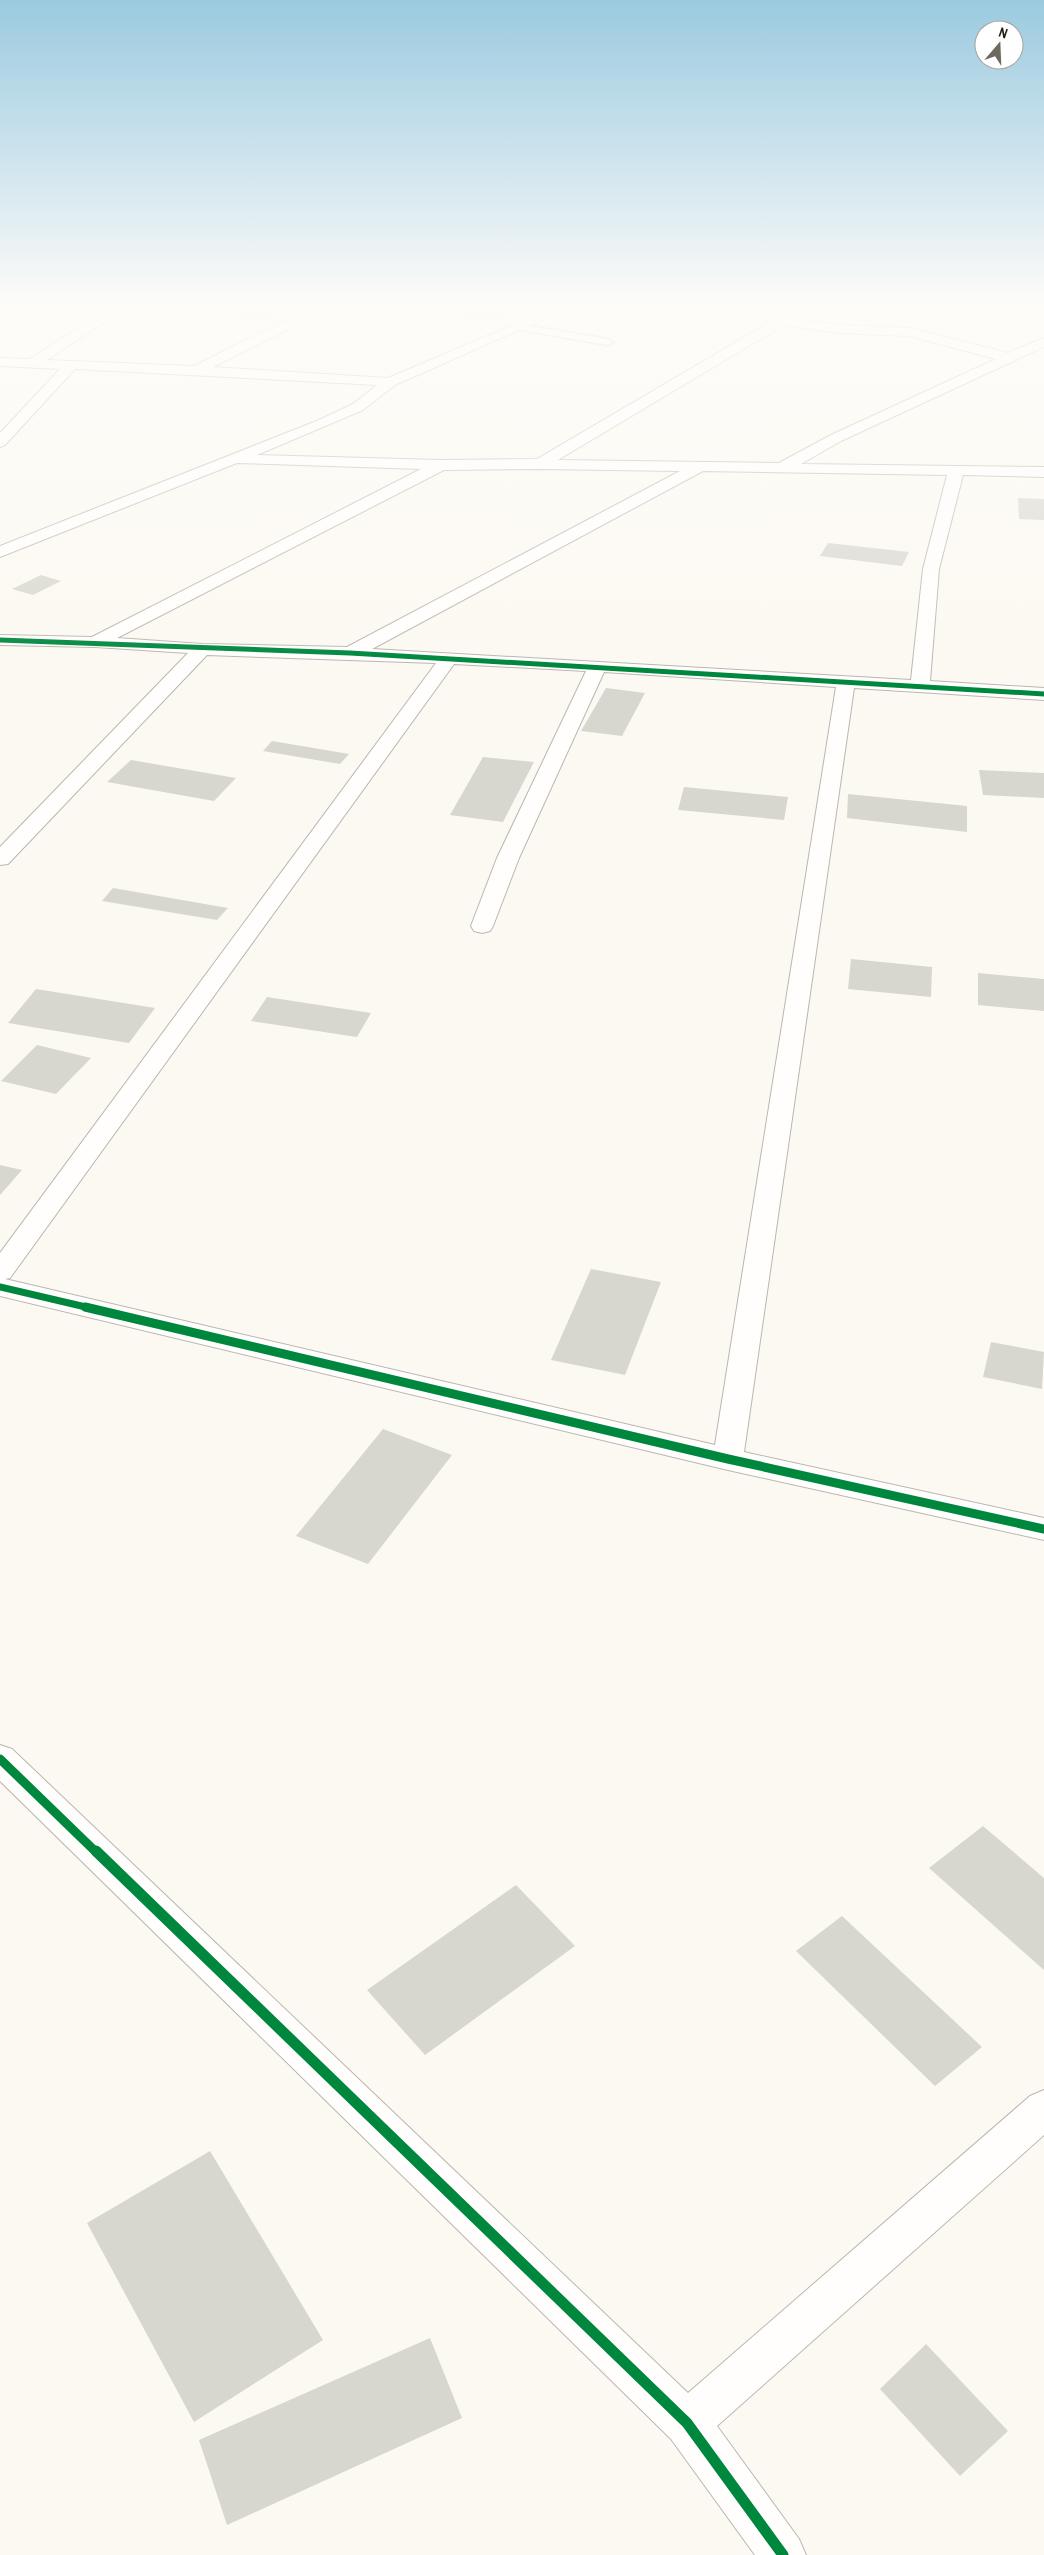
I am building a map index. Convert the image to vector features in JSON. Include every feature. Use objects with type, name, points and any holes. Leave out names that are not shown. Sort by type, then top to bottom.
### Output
[{"type":"street","points":[[0,442],[15,426]]},
{"type":"street","points":[[0,552],[238,459],[314,426]]},
{"type":"street","points":[[540,464],[602,426]]},
{"type":"street","points":[[782,468],[861,426]]},
{"type":"street","points":[[238,459],[440,465],[540,464],[1044,472]]},
{"type":"street","points":[[96,642],[440,465]]},
{"type":"street","points":[[350,653],[701,466]]},
{"type":"street","points":[[920,687],[932,570],[956,471]]},
{"type":"street","points":[[0,640],[96,642],[202,649],[350,653],[448,660],[598,666],[1044,694]]},
{"type":"street","points":[[0,859],[202,649]]},
{"type":"street","points":[[0,1272],[448,660]]},
{"type":"street","points":[[482,926],[508,858],[598,666]]},
{"type":"street","points":[[728,1459],[846,681]]},
{"type":"street","points":[[0,1287],[728,1459],[1044,1529]]},
{"type":"street","points":[[0,1759],[687,2423],[782,2555]]},
{"type":"street","points":[[687,2423],[1044,2110]]},
{"type":"building","points":[[1018,498],[1044,499],[1044,520],[1019,519]]},
{"type":"building","points":[[828,543],[909,552],[902,566],[820,556]]},
{"type":"building","points":[[41,575],[61,581],[33,595],[12,589]]},
{"type":"building","points":[[606,688],[645,693],[622,736],[581,731]]},
{"type":"building","points":[[272,741],[349,754],[340,764],[263,751]]},
{"type":"building","points":[[483,757],[534,762],[503,822],[450,815]]},
{"type":"building","points":[[131,760],[236,778],[214,801],[107,782]]},
{"type":"building","points":[[979,770],[1044,773],[1044,798],[983,795]]},
{"type":"building","points":[[684,787],[788,797],[784,820],[678,810]]},
{"type":"building","points":[[848,794],[967,806],[967,832],[847,818]]},
{"type":"building","points":[[113,888],[228,908],[217,920],[102,901]]},
{"type":"building","points":[[851,959],[932,967],[931,997],[848,989]]},
{"type":"building","points":[[978,973],[1044,979],[1044,1011],[978,1005]]},
{"type":"building","points":[[36,989],[155,1008],[129,1043],[8,1023]]},
{"type":"building","points":[[267,997],[371,1013],[357,1037],[251,1021]]},
{"type":"building","points":[[37,1045],[91,1058],[56,1094],[1,1081]]},
{"type":"building","points":[[0,1165],[22,1170],[0,1195]]},
{"type":"building","points":[[591,1269],[661,1282],[625,1375],[551,1360]]},
{"type":"building","points":[[991,1342],[1044,1352],[1042,1389],[983,1377]]},
{"type":"building","points":[[383,1429],[452,1455],[368,1564],[296,1536]]},
{"type":"building","points":[[983,1826],[1044,1878],[1044,1970],[929,1868]]},
{"type":"building","points":[[516,1885],[575,1946],[425,2055],[367,1990]]},
{"type":"building","points":[[842,1916],[982,2047],[935,2086],[796,1951]]},
{"type":"building","points":[[210,2151],[323,2340],[194,2422],[87,2223]]},
{"type":"building","points":[[430,2338],[462,2418],[227,2525],[199,2440]]},
{"type":"building","points":[[926,2344],[1008,2431],[960,2476],[880,2389]]},
{"type":"cycle path","points":[[0,640],[96,642],[202,649],[350,653],[598,666],[1044,694]]},
{"type":"cycle path","points":[[0,1287],[728,1459],[1044,1529]]},
{"type":"cycle path","points":[[0,1759],[687,2423],[783,2555]]}]
